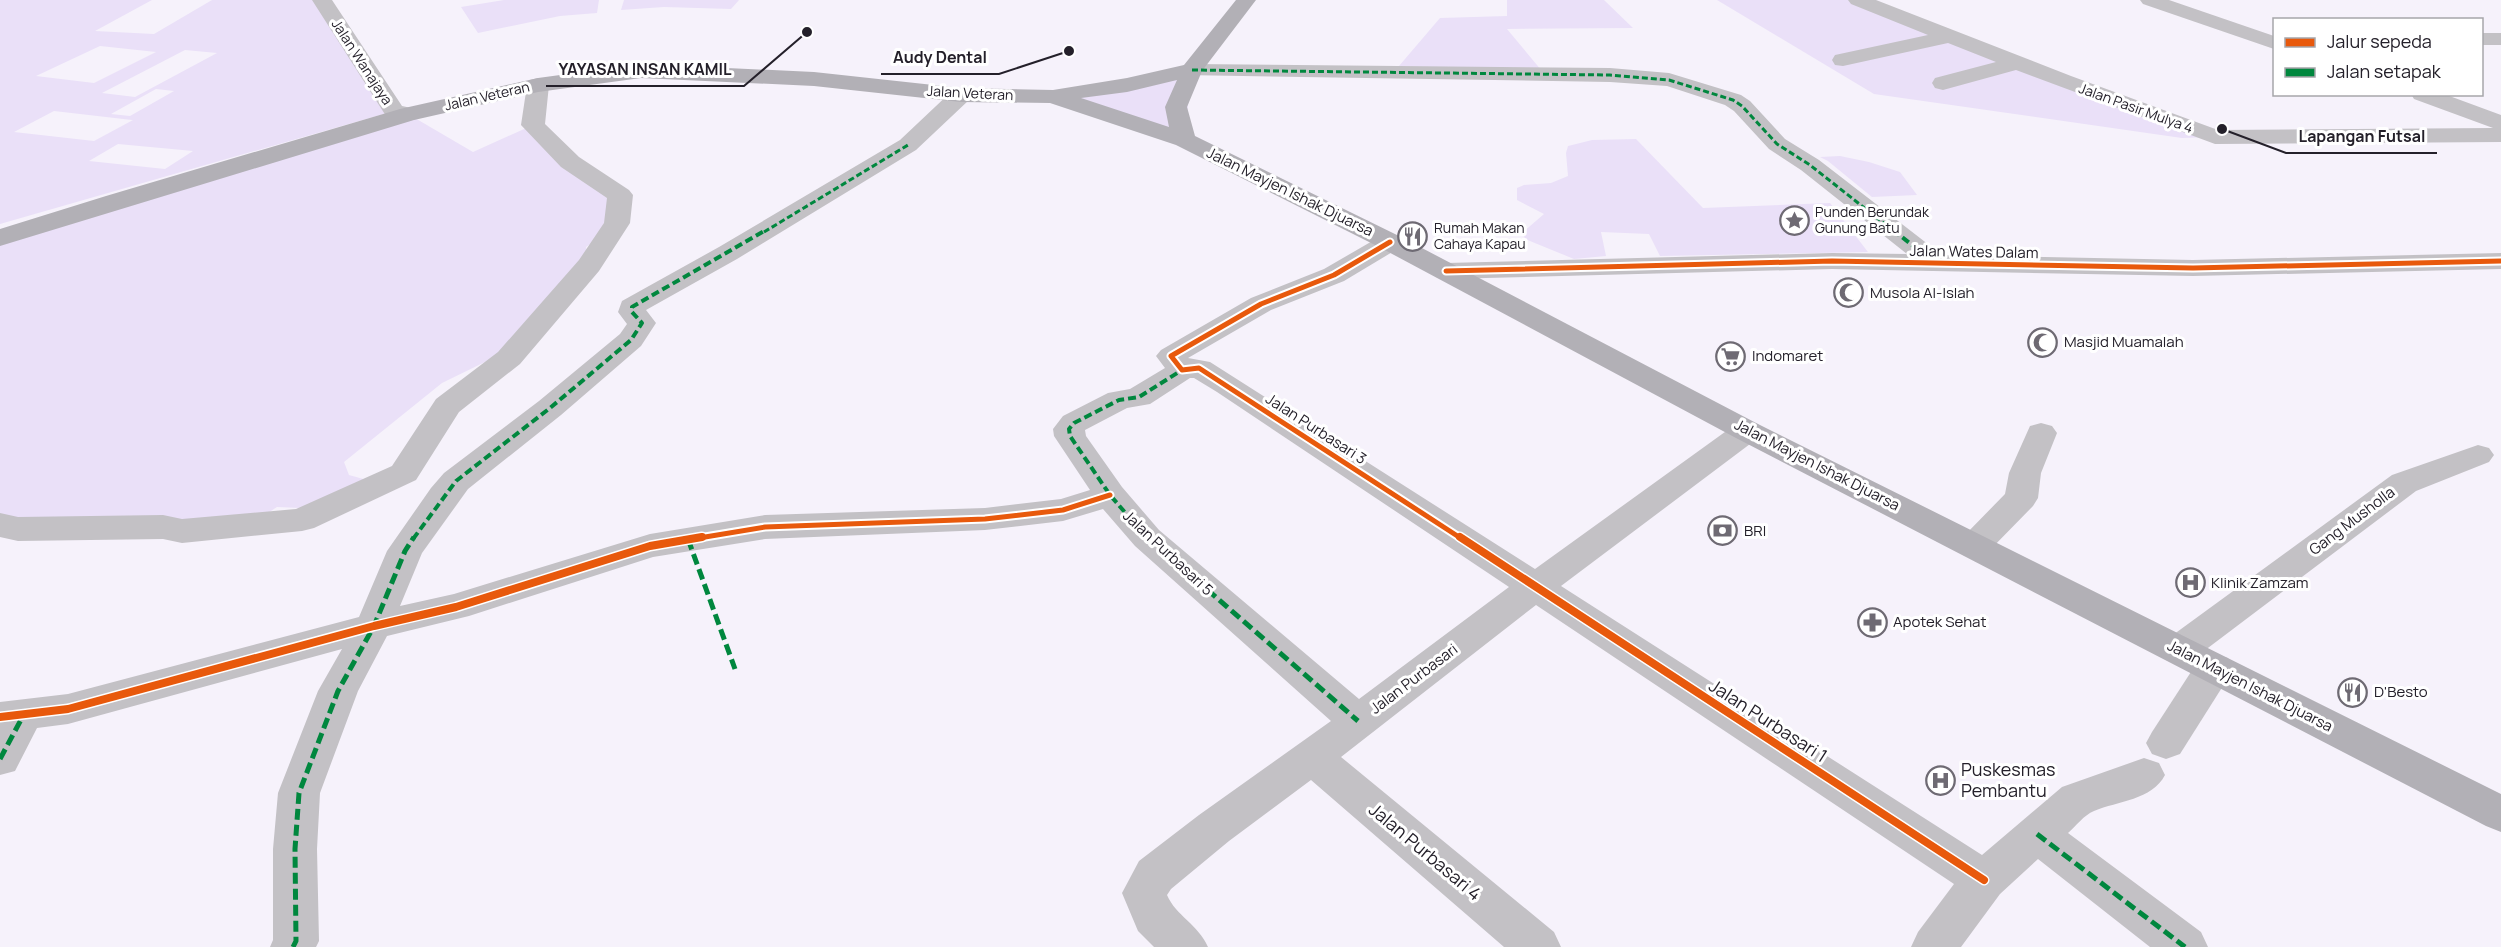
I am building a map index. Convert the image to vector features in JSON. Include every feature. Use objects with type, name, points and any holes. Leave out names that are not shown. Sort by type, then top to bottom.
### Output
[{"type":"main road","points":[[1184,140],[1176,107],[1192,70],[1246,0]]},
{"type":"main road","points":[[1052,96],[1127,85],[1192,70]]},
{"type":"main road","name":"Jalan Veteran","points":[[0,238],[114,201],[408,114],[538,85],[641,71],[814,80],[961,95],[1052,96],[1131,122]]},
{"type":"main road","name":"Jalan Mayjen Ishak Djuarsa","points":[[1131,122],[1184,140],[1390,242],[1747,430],[2501,814]]},
{"type":"street","name":"Jalan Wanajaya","points":[[322,0],[393,111],[408,114]]},
{"type":"street","name":"Jalan Pasir Mulya 4","points":[[1858,0],[2215,137],[2501,135]]},
{"type":"street","points":[[2150,0],[2273,42]]},
{"type":"street","points":[[1843,60],[1951,36]]},
{"type":"street","points":[[2483,39],[2501,39]]},
{"type":"street","points":[[1942,82],[2018,63]]},
{"type":"street","points":[[1192,70],[1610,75],[1669,80],[1717,93],[1742,106],[1777,144],[1810,165],[1935,263]]},
{"type":"street","points":[[0,525],[18,529],[163,527],[182,531],[302,520],[404,472],[447,406],[509,358],[589,265],[617,223],[620,195],[570,162],[533,125],[538,85]]},
{"type":"street","points":[[293,947],[296,941],[295,849],[298,794],[338,691],[374,626],[405,551],[443,496],[456,481],[550,408],[631,340],[642,323],[632,312],[632,307],[908,146],[961,95]]},
{"type":"street","points":[[2427,96],[2501,123]]},
{"type":"street","points":[[1182,370],[1172,356],[1261,304],[1334,275],[1390,242]]},
{"type":"street","name":"Jalan Wates Dalam","points":[[1446,271],[1820,262],[2193,268],[2501,261]]},
{"type":"street","name":"Jalan Purbasari 3","points":[[1182,370],[1199,368],[1536,586]]},
{"type":"street","name":"Jalan Purbasari 5","points":[[1182,370],[1140,397],[1119,400],[1074,423],[1069,429],[1070,436],[1110,495],[1147,538],[1358,721]]},
{"type":"street","name":"Jalan Purbasari","points":[[1185,947],[1154,917],[1144,893],[1155,875],[1214,828],[1747,430]]},
{"type":"street","points":[[1975,545],[2021,498],[2025,473],[2041,433]]},
{"type":"street","name":"Gang Musholla","points":[[2179,650],[2404,483],[2478,455]]},
{"type":"street","points":[[0,759],[12,716],[68,709],[374,626],[456,607],[650,546],[724,532],[789,525],[985,519],[1063,510],[1110,495]]},
{"type":"street","name":"Jalan Purbasari 1","points":[[1536,586],[1984,880]]},
{"type":"street","points":[[1934,947],[1984,880],[2077,799],[2120,786],[2155,759],[2214,668]]},
{"type":"street","name":"Jalan Purbasari 4","points":[[1312,757],[1538,947]]},
{"type":"street","points":[[2037,834],[2185,947]]},
{"type":"shaded area","points":[[0,0],[152,0],[95,31],[154,34],[212,0],[321,0],[394,111],[0,224]],"holes":[[[100,46],[156,52],[94,83],[36,76]],[[185,50],[217,53],[135,97],[102,93]],[[156,89],[174,91],[130,116],[111,114]],[[54,111],[133,120],[94,141],[14,132]],[[118,144],[193,151],[165,169],[89,161]]]},
{"type":"shaded area","points":[[504,0],[599,0],[597,13],[560,16],[478,33],[461,7]]},
{"type":"shaded area","points":[[624,0],[739,0],[731,9],[664,7],[621,10]]},
{"type":"shaded area","points":[[1507,0],[1604,0],[1633,28],[1507,29],[1542,71],[1393,73],[1440,18],[1507,16]]},
{"type":"shaded area","points":[[1717,0],[1859,0],[2215,137],[2182,138],[1874,94]]},
{"type":"shaded area","points":[[1192,70],[1184,140],[1052,96]]},
{"type":"shaded area","points":[[408,114],[473,152],[533,125],[620,195],[622,224],[586,247],[589,260],[520,345],[442,383],[344,462],[349,475],[367,480],[301,508],[277,507],[257,520],[0,525],[0,238]]},
{"type":"shaded area","points":[[1636,139],[1703,208],[1830,203],[1868,252],[1660,256],[1649,234],[1601,232],[1606,256],[1574,259],[1525,239],[1523,232],[1544,214],[1517,200],[1517,188],[1524,185],[1551,183],[1568,176],[1566,153],[1568,146],[1592,140]]},
{"type":"shaded area","points":[[1840,156],[1900,172],[1917,195],[1872,197],[1820,157]]},
{"type":"marked path","points":[[1192,70],[1610,75],[1669,80],[1733,100],[1742,106],[1777,144],[1810,165],[1935,263]]},
{"type":"marked path","points":[[293,947],[296,941],[295,849],[299,793],[338,691],[374,626],[405,551],[443,496],[456,481],[550,408],[631,340],[642,323],[632,312],[632,307],[728,253],[908,145]]},
{"type":"marked path","points":[[1182,370],[1139,397],[1119,400],[1074,423],[1069,429],[1070,436],[1110,495],[1147,538],[1358,721]]},
{"type":"marked path","points":[[688,539],[735,669]]},
{"type":"marked path","points":[[0,759],[23,716]]},
{"type":"marked path","points":[[2037,834],[2185,947]]},
{"type":"cycle path","points":[[1390,242],[1334,275],[1261,304],[1171,356],[1182,370],[1199,368],[1228,386],[1984,880]]},
{"type":"cycle path","points":[[1446,271],[1832,261],[2193,268],[2501,261]]},
{"type":"cycle path","points":[[0,717],[68,709],[240,664],[374,626],[456,607],[650,546],[765,527],[985,519],[1063,510],[1110,495]]},
{"type":"place","name":"YAYASAN INSAN KAMIL","points":[[807,32]]},
{"type":"place","name":"Audy Dental","points":[[1069,51]]},
{"type":"place","name":"Lapangan Futsal","points":[[2222,129]]},
{"type":"place","name":"Punden Berundak Gunung Batu","points":[[1794,220]]},
{"type":"place","name":"Rumah Makan Cahaya Kapau","points":[[1413,236]]},
{"type":"place","name":"Musola Al-Islah","points":[[1849,293]]},
{"type":"place","name":"Masjid Muamalah","points":[[2043,342]]},
{"type":"place","name":"Indomaret","points":[[1731,356]]},
{"type":"place","name":"BRI","points":[[1723,531]]},
{"type":"place","name":"Klinik Zamzam","points":[[2190,583]]},
{"type":"place","name":"Apotek Sehat","points":[[1872,622]]},
{"type":"place","name":"D'Besto","points":[[2353,692]]},
{"type":"place","name":"Puskesmas Pembantu","points":[[1940,780]]}]
